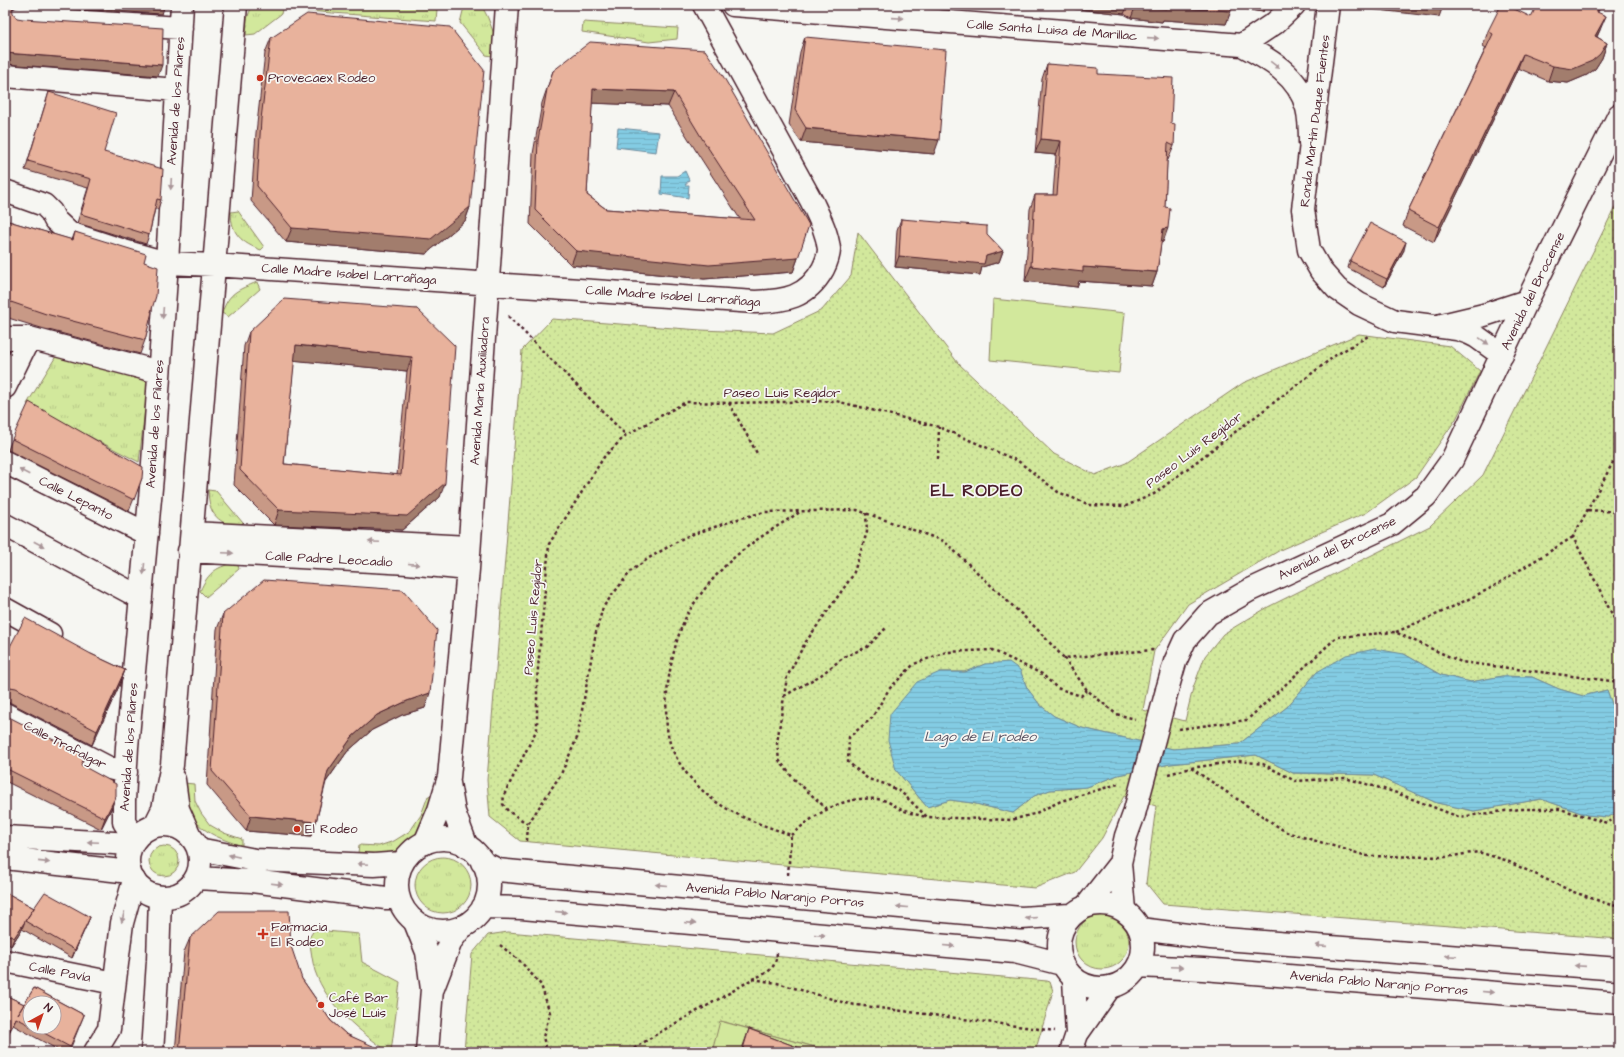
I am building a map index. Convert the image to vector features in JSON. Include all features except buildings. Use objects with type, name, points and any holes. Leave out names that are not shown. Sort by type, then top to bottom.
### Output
[{"type":"street","name":"Avenida de los Pilares","points":[[133,842],[124,822],[126,772],[147,534],[167,263],[182,5]]},
{"type":"street","points":[[155,826],[163,809],[172,765],[236,5]]},
{"type":"street","name":"Avenida María Auxiliadora","points":[[425,843],[439,810],[449,777],[468,569],[507,5]]},
{"type":"street","name":"Calle Madre Isabel Larrañaga","points":[[5,192],[44,205],[51,212],[54,220],[68,234],[167,263],[214,265],[487,289],[755,302],[779,301],[798,296],[810,287],[820,275],[826,264],[829,251],[826,235],[809,195],[704,5]]},
{"type":"street","name":"Calle Santa Luisa de Marillac","points":[[733,5],[1242,45],[1264,56],[1290,77],[1307,107],[1310,143]]},
{"type":"street","points":[[1242,45],[1275,23],[1294,5]]},
{"type":"street","name":"Ronda Martín Duque Fuentes","points":[[1328,5],[1303,209],[1309,250],[1321,271],[1337,289],[1359,304],[1395,321],[1436,326],[1484,314],[1527,300]]},
{"type":"street","points":[[20,18],[181,28]]},
{"type":"street","points":[[5,76],[177,90]]},
{"type":"street","name":"Avenida del Brocense","points":[[1124,910],[1120,863],[1126,836],[1134,814],[1175,662],[1185,640],[1208,614],[1250,590],[1392,524],[1426,496],[1452,460],[1527,300],[1619,115]]},
{"type":"street","points":[[1436,326],[1458,329],[1477,337],[1502,355]]},
{"type":"street","points":[[5,338],[29,338],[159,372]]},
{"type":"street","points":[[5,387],[29,338]]},
{"type":"street","name":"Calle Lepanto","points":[[5,462],[147,534]]},
{"type":"street","points":[[5,525],[141,598]]},
{"type":"street","name":"Calle Padre Leocadio","points":[[190,542],[469,547]]},
{"type":"street","name":"Calle Padre Leocadio","points":[[190,542],[468,569]]},
{"type":"street","points":[[5,609],[69,644]]},
{"type":"street","points":[[113,666],[134,676]]},
{"type":"street","name":"Calle Trafalgar","points":[[5,714],[109,768],[126,772]]},
{"type":"street","points":[[5,858],[132,876],[142,890],[148,893],[160,897],[170,897],[179,894],[187,889],[196,878],[200,867],[200,855],[178,809],[172,765]]},
{"type":"street","name":"Avenida María Auxiliadora","points":[[449,777],[454,812],[467,847]]},
{"type":"street","points":[[95,1052],[109,1029],[122,923],[132,876],[128,855],[133,842],[144,831],[155,826],[173,826],[179,828],[194,842],[255,860],[374,864],[402,863]]},
{"type":"street","points":[[5,837],[133,842]]},
{"type":"street","points":[[447,840],[458,842],[467,847],[475,852],[482,862],[486,869],[489,885],[483,907],[474,920],[461,928],[437,931],[415,922],[405,912],[398,898],[397,877],[402,863],[412,851],[425,843],[447,840]]},
{"type":"street","name":"Avenida Pablo Naranjo Porras","points":[[482,862],[498,870],[1021,918],[1070,915]]},
{"type":"street","name":"Avenida del Brocense","points":[[1088,904],[1120,863]]},
{"type":"street","points":[[196,878],[252,880],[386,898],[398,898]]},
{"type":"street","points":[[152,1052],[158,961],[160,897]]},
{"type":"street","points":[[483,907],[522,908],[1015,952],[1068,971],[1091,988],[1110,987],[1126,980],[1138,966],[1143,948],[1140,929],[1124,910],[1107,903],[1088,904],[1070,915],[1058,938],[1068,971],[1074,1043]]},
{"type":"street","points":[[415,922],[427,952],[432,989],[427,1052]]},
{"type":"street","points":[[432,989],[451,942],[461,928]]},
{"type":"street","points":[[1140,929],[1211,938],[1619,970]]},
{"type":"street","name":"Calle Pavía","points":[[5,961],[114,983]]},
{"type":"street","name":"Avenida Pablo Naranjo Porras","points":[[1138,966],[1211,969],[1619,1003]]},
{"type":"street","points":[[1074,1043],[1110,987]]},
{"type":"path","points":[[487,289],[626,434]]},
{"type":"path","name":"Paseo Luis Regidor","points":[[528,824],[508,810],[503,804],[504,795],[537,729],[537,680],[549,544],[604,457],[626,434],[686,402],[729,403],[836,401],[939,427],[1018,462],[1058,492],[1090,504],[1126,506],[1154,494],[1336,355],[1395,321]]},
{"type":"path","points":[[729,403],[758,455]]},
{"type":"path","points":[[938,459],[939,427]]},
{"type":"path","points":[[1174,728],[1181,730],[1246,720],[1337,638],[1395,632],[1440,613],[1489,589],[1573,537],[1619,451]]},
{"type":"path","points":[[527,841],[528,824],[561,774],[577,738],[596,632],[603,607],[631,571],[649,558],[685,537],[741,518],[765,512],[857,510],[944,541],[1036,628],[1064,658],[1087,690],[1116,714],[1137,719]]},
{"type":"path","points":[[1588,510],[1619,512]]},
{"type":"path","points":[[791,835],[733,813],[705,793],[684,770],[670,744],[666,724],[666,708],[670,673],[678,639],[687,617],[696,601],[722,569],[738,555],[760,537],[801,512]]},
{"type":"path","points":[[827,809],[793,778],[779,760],[777,743],[787,677],[802,648],[853,575],[867,532],[866,513]]},
{"type":"path","points":[[1573,537],[1619,628]]},
{"type":"path","points":[[784,697],[821,675],[844,657],[867,647],[886,628]]},
{"type":"path","points":[[1395,632],[1460,662],[1619,682]]},
{"type":"path","points":[[1064,658],[1152,650],[1175,662]]},
{"type":"path","points":[[1191,768],[1286,832],[1367,856],[1446,857],[1478,852],[1505,860],[1571,891],[1611,905],[1619,904]]},
{"type":"path","points":[[786,896],[791,835],[813,817],[827,809],[864,798],[885,800],[902,810],[927,817]]},
{"type":"path","points":[[629,1052],[651,1037],[719,1000],[752,979],[769,973],[776,961],[780,931]]},
{"type":"path","points":[[500,945],[520,962],[540,985],[550,1013],[543,1037],[547,1052]]},
{"type":"path","points":[[752,979],[778,983],[849,1004],[1074,1043]]},
{"type":"green space","points":[[252,5],[283,5],[281,14],[255,34],[246,35],[247,19]]},
{"type":"green space","points":[[308,5],[392,5],[437,9],[436,21],[307,11]]},
{"type":"green space","points":[[466,5],[476,5],[483,8],[494,34],[492,56],[486,55],[460,23],[464,7]]},
{"type":"green space","points":[[583,22],[678,28],[677,39],[649,42],[582,32]]},
{"type":"green space","points":[[1619,199],[1619,724],[1607,690],[1583,696],[1559,689],[1532,677],[1502,676],[1471,682],[1441,675],[1404,654],[1317,672],[1287,707],[1239,744],[1173,749],[1082,728],[1054,716],[1040,705],[1027,688],[1020,670],[985,664],[965,672],[940,672],[896,770],[927,807],[950,800],[972,803],[1013,813],[1034,796],[1050,790],[1087,787],[1118,775],[1170,764],[1256,755],[1293,773],[1374,775],[1437,803],[1474,811],[1541,799],[1587,815],[1608,817],[1619,812],[1619,939],[1163,904],[1146,883],[1156,806],[1124,796],[1102,838],[1075,872],[1035,888],[520,841],[490,817],[487,780],[522,350],[552,319],[701,330],[773,333],[822,310],[851,276],[858,232],[958,363],[1054,454],[1095,475],[1126,463],[1243,383],[1359,334],[1450,346],[1480,371],[1456,419],[1416,477],[1366,513],[1282,549],[1188,604],[1154,651],[1143,710],[1185,721],[1193,688],[1205,656],[1223,634],[1268,607],[1430,526],[1483,475]]},
{"type":"green space","points":[[238,211],[264,247],[261,250],[243,241],[235,232],[231,212]]},
{"type":"green space","points":[[257,282],[260,289],[228,317],[222,313],[231,296],[244,287]]},
{"type":"green space","points":[[993,299],[1125,313],[1119,373],[990,360]]},
{"type":"green space","points":[[58,353],[148,382],[139,462],[27,404]]},
{"type":"green space","points":[[208,490],[216,491],[243,523],[241,530],[226,524],[216,517],[210,506]]},
{"type":"green space","points":[[237,562],[239,569],[206,597],[200,591],[210,574],[219,568]]},
{"type":"green space","points":[[184,783],[194,784],[195,801],[201,813],[210,825],[224,833],[242,839],[242,846],[210,833],[197,823],[188,808]]},
{"type":"green space","points":[[428,796],[437,798],[428,819],[411,842],[397,850],[381,854],[373,855],[358,853],[359,845],[379,846],[394,841],[410,831],[421,815]]},
{"type":"green space","points":[[164,846],[174,851],[179,861],[174,871],[164,876],[154,871],[149,861],[154,851]]},
{"type":"green space","points":[[443,857],[454,859],[463,865],[469,874],[471,885],[469,896],[463,905],[454,911],[443,913],[432,911],[423,905],[417,896],[415,885],[417,874],[423,865],[432,859]]},
{"type":"green space","points":[[1097,915],[1107,915],[1117,919],[1125,927],[1129,937],[1129,947],[1125,957],[1117,965],[1107,969],[1097,969],[1087,965],[1079,957],[1075,947],[1075,937],[1079,927],[1087,919]]},
{"type":"green space","points":[[314,930],[359,934],[362,962],[400,982],[391,1052],[356,1027],[336,1007],[320,984],[313,963],[309,938]]},
{"type":"green space","points":[[508,932],[1047,981],[1050,982],[1053,991],[1035,1052],[833,1052],[721,1021],[712,1052],[464,1052],[472,954],[488,935]]},
{"type":"green space","points":[[720,1021],[833,1052],[712,1052]]},
{"type":"water","points":[[618,128],[659,132],[656,152],[616,147]]},
{"type":"water","points":[[685,171],[689,180],[685,185],[689,185],[688,198],[661,194],[662,176],[677,176]]},
{"type":"water","name":"Lago de El rodeo","points":[[1375,649],[1404,654],[1441,675],[1471,682],[1502,676],[1532,677],[1559,689],[1583,696],[1607,690],[1619,724],[1619,812],[1608,817],[1587,815],[1541,799],[1474,811],[1437,803],[1374,775],[1293,773],[1256,755],[1170,764],[1118,775],[1087,787],[1050,790],[1034,796],[1013,813],[972,803],[950,800],[927,807],[896,770],[888,740],[890,714],[917,682],[940,672],[965,672],[985,664],[1009,662],[1020,670],[1027,688],[1040,705],[1054,716],[1082,728],[1173,749],[1239,744],[1287,707],[1317,672],[1346,655]]},
{"type":"place","name":"Provecaex Rodeo","points":[[260,78]]},
{"type":"place","name":"El Rodeo","points":[[297,829]]},
{"type":"place","name":"Farmacia El Rodeo","points":[[263,934]]},
{"type":"place","name":"Café Bar José Luis","points":[[321,1005]]},
{"type":"district","name":"EL RODEO","points":[[977,491]]}]
